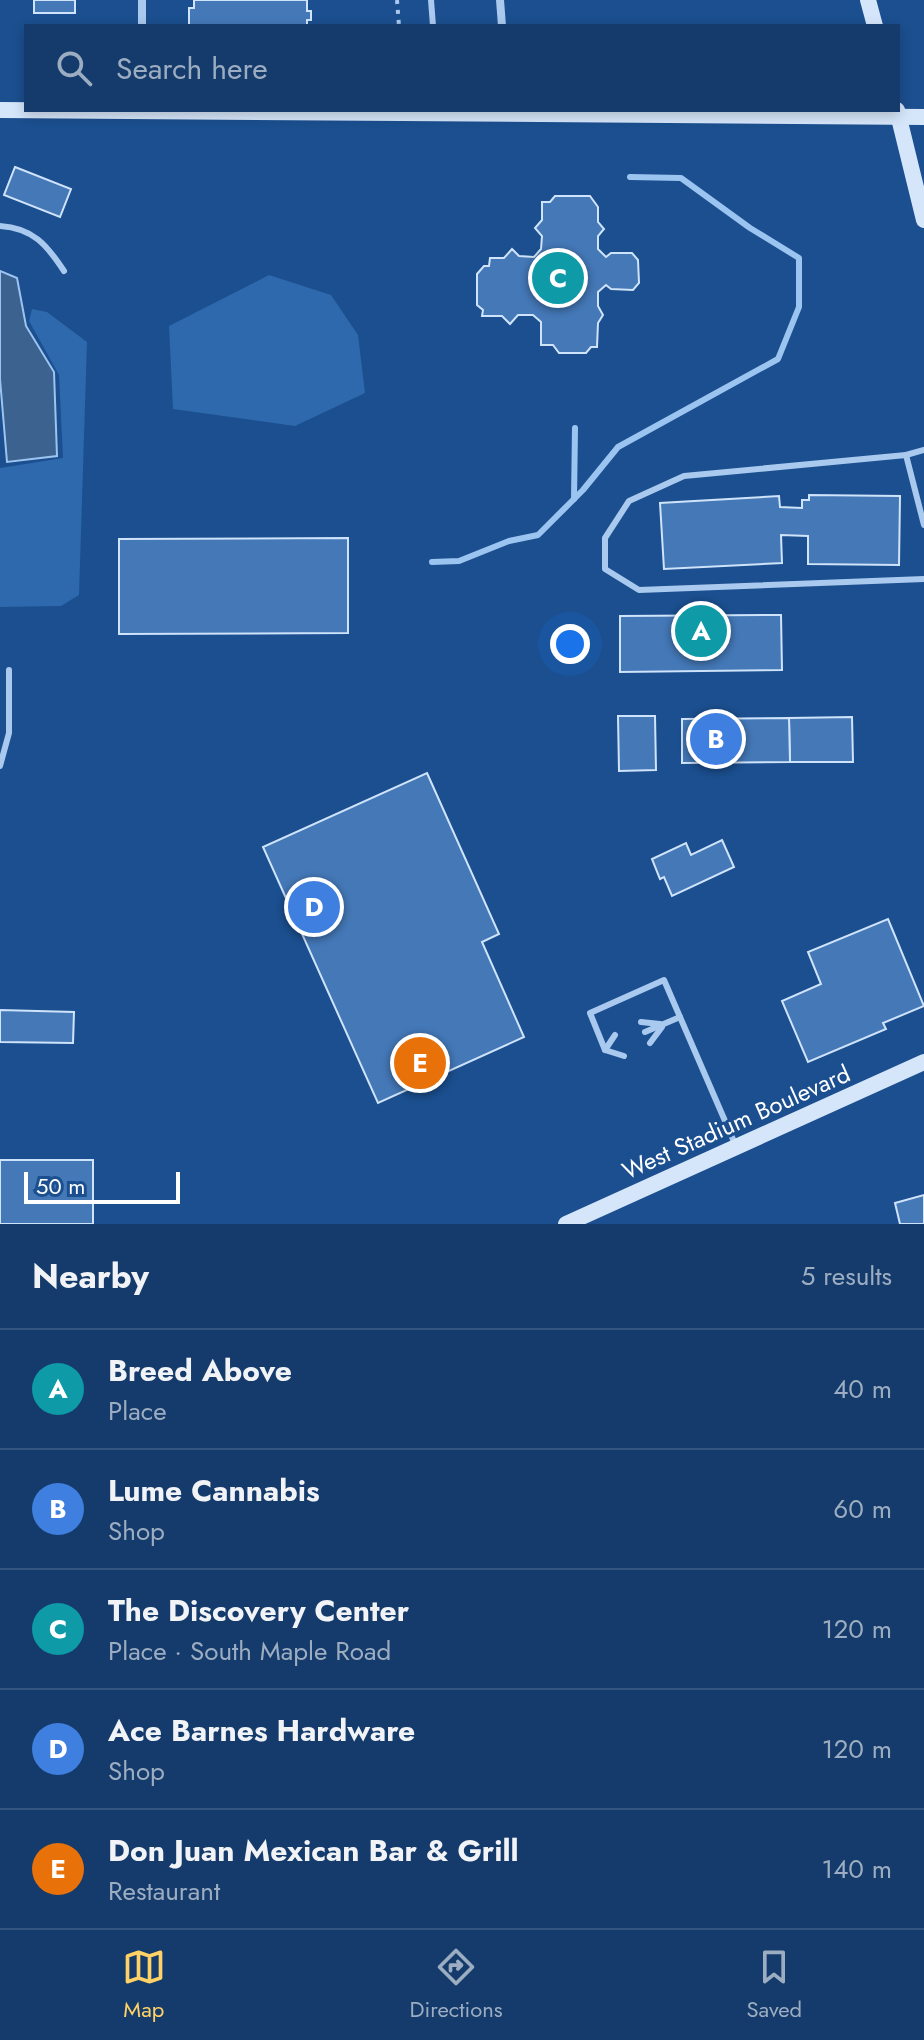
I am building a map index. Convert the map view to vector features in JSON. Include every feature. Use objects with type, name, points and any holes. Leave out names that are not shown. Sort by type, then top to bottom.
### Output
[{"type":"street","points":[[142,0],[142,24]]},
{"type":"street","points":[[500,0],[502,24]]},
{"type":"street","points":[[868,0],[874,24]]},
{"type":"street","points":[[0,110],[24,110]]},
{"type":"street","points":[[437,112],[898,114],[924,117]]},
{"type":"street","points":[[898,114],[924,220]]},
{"type":"street","name":"West Stadium Boulevard","points":[[566,1224],[924,1062]]},
{"type":"lane","points":[[431,0],[433,24]]},
{"type":"lane","points":[[0,226],[15,227],[35,235],[49,246],[64,271]]},
{"type":"lane","points":[[924,450],[906,455],[684,476],[629,501],[605,538],[605,569],[639,590],[924,579]]},
{"type":"lane","points":[[906,455],[924,525]]},
{"type":"lane","points":[[0,766],[9,733],[9,670]]},
{"type":"lane","points":[[605,1050],[590,1013],[664,980],[736,1148]]},
{"type":"lane","points":[[645,1032],[680,1017]]},
{"type":"lane","points":[[641,1022],[664,1024]]},
{"type":"lane","points":[[650,1043],[664,1024]]},
{"type":"lane","points":[[605,1050],[615,1035]]},
{"type":"lane","points":[[605,1050],[619,1044]]},
{"type":"lane","points":[[605,1050],[624,1056]]},
{"type":"path","points":[[397,0],[399,24]]},
{"type":"shaded area","points":[[0,271],[17,278],[26,326],[54,372],[57,456],[7,462],[0,379]]},
{"type":"shaded area","points":[[269,275],[331,295],[358,335],[365,393],[295,426],[173,409],[169,326]]},
{"type":"shaded area","points":[[32,309],[47,312],[87,342],[79,595],[61,606],[0,607],[0,468],[63,458],[59,375],[29,321]]},
{"type":"building","points":[[34,0],[75,0],[75,13],[34,13]]},
{"type":"building","points":[[194,0],[307,0],[311,20],[307,20],[307,24],[189,24],[189,8],[194,8]]},
{"type":"building","points":[[15,167],[71,189],[60,217],[4,195]]},
{"type":"building","points":[[555,196],[590,196],[598,207],[598,222],[604,229],[598,236],[598,249],[606,257],[611,253],[632,253],[638,260],[639,283],[633,290],[611,289],[606,285],[598,292],[598,306],[603,315],[598,323],[597,347],[591,347],[586,353],[559,353],[553,345],[541,345],[541,322],[533,315],[518,315],[510,324],[502,316],[482,316],[483,310],[477,305],[477,274],[484,266],[489,266],[490,258],[504,258],[512,249],[519,256],[534,257],[541,249],[542,236],[535,228],[542,220],[542,202],[550,202]]},
{"type":"building","points":[[809,495],[900,496],[899,565],[808,564],[808,536],[781,535],[782,563],[664,569],[660,503],[779,496],[780,507],[802,508],[802,500],[809,500]]},
{"type":"building","points":[[348,538],[348,633],[119,634],[119,539]]},
{"type":"building","points":[[781,615],[782,670],[620,672],[620,616]]},
{"type":"building","points":[[618,716],[655,716],[656,770],[619,771]]},
{"type":"building","points":[[852,717],[853,762],[790,762],[789,718]]},
{"type":"building","points":[[789,718],[790,762],[682,763],[682,719]]},
{"type":"building","points":[[427,773],[499,934],[482,942],[524,1037],[378,1103],[263,847]]},
{"type":"building","points":[[722,840],[734,867],[672,896],[664,877],[660,879],[652,859],[686,843],[691,855]]},
{"type":"building","points":[[888,919],[924,1006],[883,1023],[886,1029],[808,1062],[782,1001],[821,984],[808,952]]},
{"type":"building","points":[[0,1010],[74,1012],[73,1043],[0,1042]]},
{"type":"building","points":[[0,1160],[93,1160],[93,1224],[0,1224]]},
{"type":"building","points":[[924,1195],[924,1224],[900,1224],[895,1203]]},
{"type":"waterway","points":[[432,562],[459,561],[509,541],[538,535],[583,490],[618,447],[778,359],[799,307],[799,258],[750,228],[681,178],[630,177]]},
{"type":"waterway","points":[[574,499],[575,428]]},
{"type":"place","name":"The Discovery Center","points":[[558,278]]},
{"type":"place","name":"Breed Above","points":[[701,631]]},
{"type":"place","name":"Lume Cannabis","points":[[716,739]]},
{"type":"place","name":"Ace Barnes Hardware","points":[[314,907]]},
{"type":"place","name":"Don Juan Mexican Bar & Grill","points":[[420,1063]]}]
